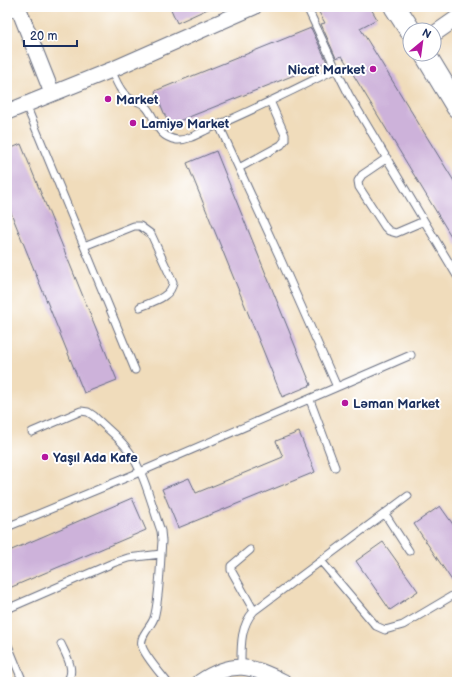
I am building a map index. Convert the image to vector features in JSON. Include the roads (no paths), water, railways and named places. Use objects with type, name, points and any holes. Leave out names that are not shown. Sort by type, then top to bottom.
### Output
[{"type":"street","points":[[7,112],[111,70],[254,7]]},
{"type":"street","points":[[395,7],[405,22]]},
{"type":"street","points":[[15,10],[52,93]]},
{"type":"street","points":[[442,28],[457,18]]},
{"type":"street","points":[[430,62],[455,98]]},
{"type":"street","points":[[200,682],[225,669],[241,666],[253,668],[284,682]]},
{"type":"lane","points":[[308,7],[349,95],[457,276]]},
{"type":"lane","points":[[111,70],[123,93],[128,98],[142,103],[146,107],[158,129],[164,134],[177,140],[184,139],[218,125],[336,69]]},
{"type":"lane","points":[[239,168],[281,145],[285,140],[285,135],[270,101]]},
{"type":"lane","points":[[26,104],[135,370]]},
{"type":"lane","points":[[218,125],[280,258],[337,387]]},
{"type":"lane","points":[[387,158],[362,175],[358,181],[359,187],[389,231],[396,233],[424,221]]},
{"type":"lane","points":[[84,246],[134,226],[140,226],[151,234],[172,282],[172,288],[168,294],[140,307]]},
{"type":"lane","points":[[7,527],[310,400],[411,355]]},
{"type":"lane","points":[[310,400],[335,467]]},
{"type":"lane","points":[[32,432],[81,411],[88,412],[94,416],[128,450],[140,472],[161,531],[161,554],[156,608],[153,620],[142,639],[142,646],[167,682]]},
{"type":"lane","points":[[241,666],[242,638],[244,626],[248,617],[408,496]]},
{"type":"lane","points":[[385,514],[409,551]]},
{"type":"lane","points":[[250,550],[231,566],[231,570],[254,611]]},
{"type":"lane","points":[[7,609],[113,563],[128,558],[161,554]]},
{"type":"lane","points":[[321,561],[376,626],[385,630],[403,625],[457,593]]},
{"type":"lane","points":[[7,643],[23,682]]},
{"type":"lane","points":[[61,644],[70,667],[71,674],[66,682]]},
{"type":"place","name":"Nicat Market","points":[[373,69]]},
{"type":"place","name":"Market","points":[[108,99]]},
{"type":"place","name":"Lamiyə Market","points":[[133,123]]},
{"type":"place","name":"Ləman Market","points":[[345,403]]},
{"type":"place","name":"Yaşıl Ada Kafe","points":[[45,457]]}]
